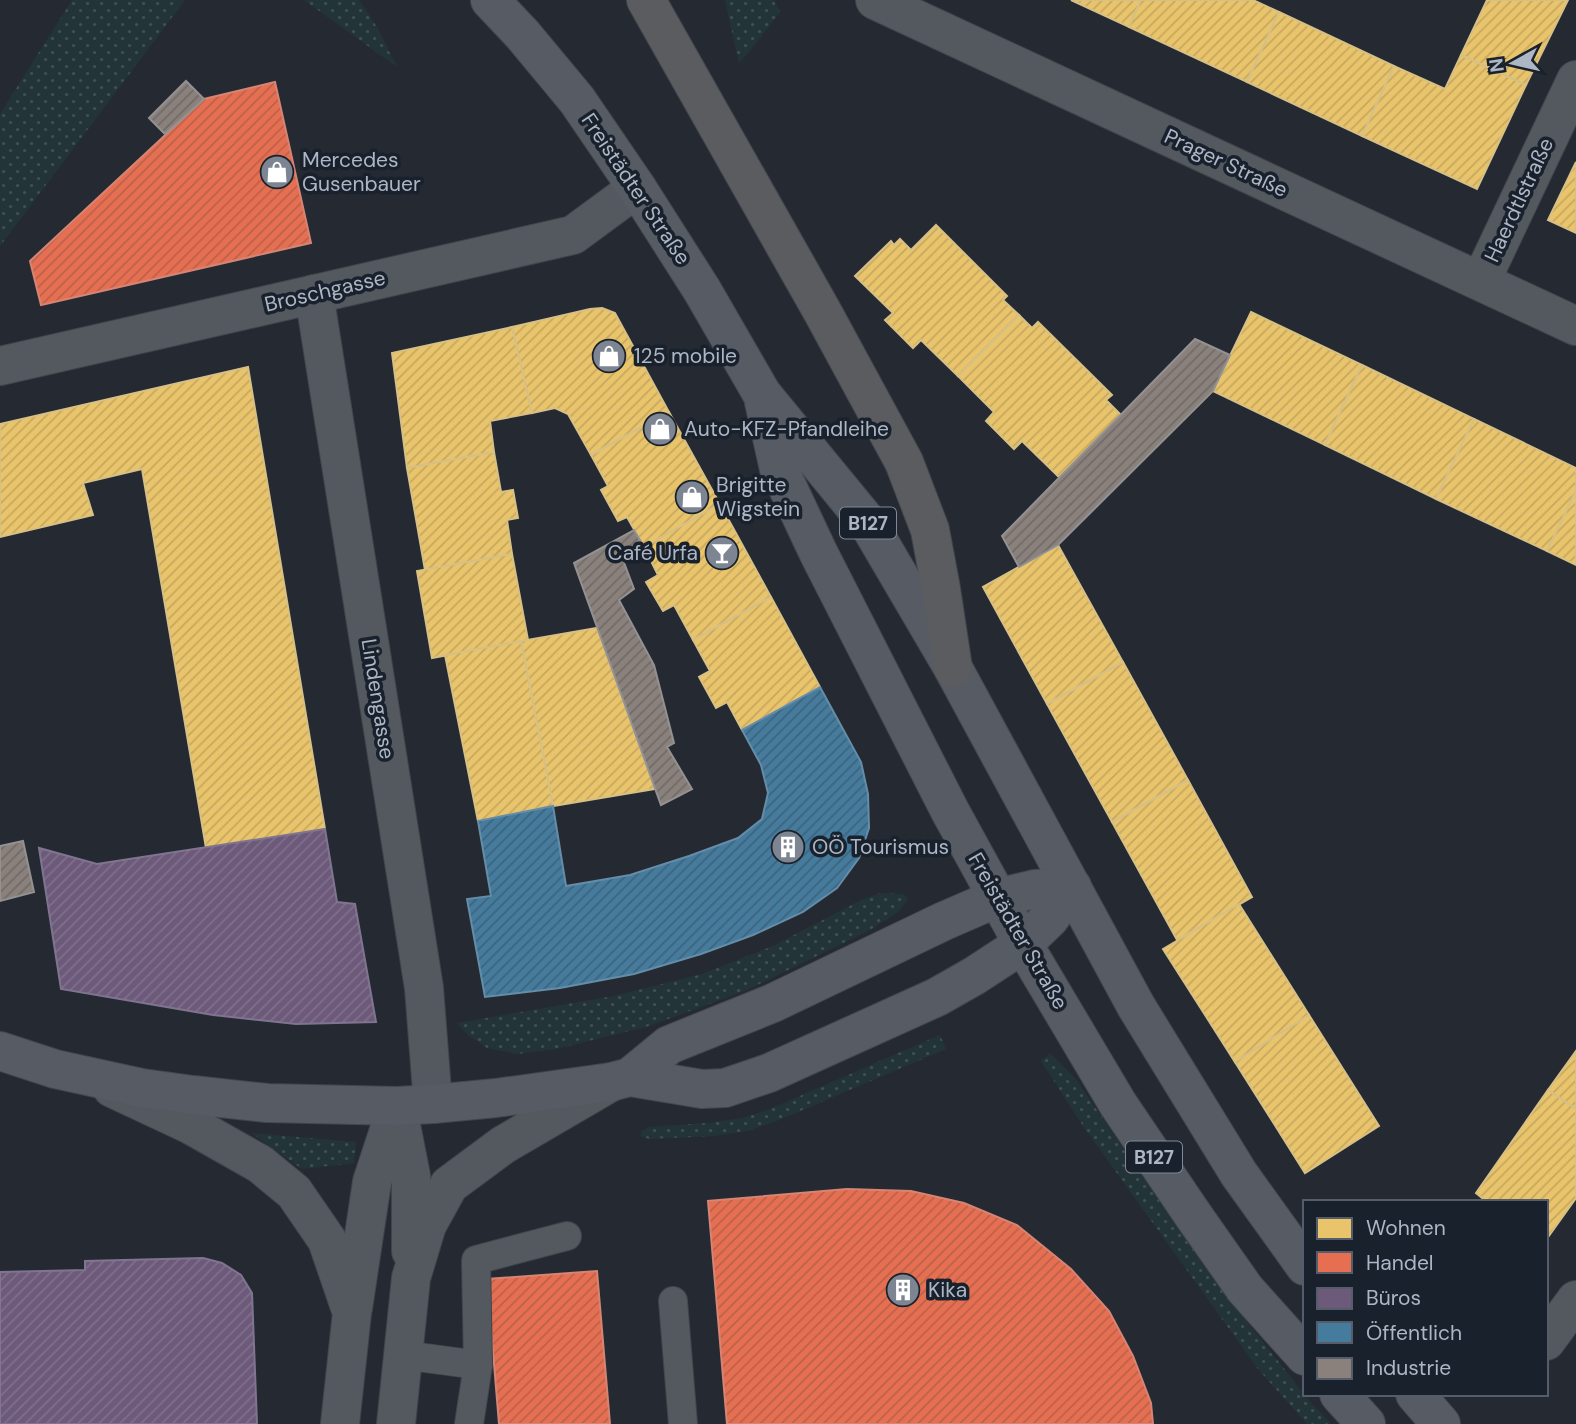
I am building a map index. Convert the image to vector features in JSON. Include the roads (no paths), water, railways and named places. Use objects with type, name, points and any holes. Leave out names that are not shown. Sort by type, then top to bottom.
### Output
[{"type":"highway","points":[[646,0],[904,462],[930,530],[953,668]]},
{"type":"highway","points":[[674,0],[682,62]]},
{"type":"main road","name":"Freistädter Straße","points":[[490,0],[577,100],[702,290],[762,394],[868,523],[953,668],[1136,1006],[1239,1174],[1303,1263]]},
{"type":"main road","name":"Freistädter Straße","points":[[762,394],[779,469],[950,811],[997,898],[1118,1104],[1245,1289],[1303,1354]]},
{"type":"main road","points":[[620,1079],[668,1045],[773,1003],[997,898],[1035,889],[1072,887]]},
{"type":"main road","points":[[0,1051],[91,1078],[155,1090],[267,1102],[415,1105],[495,1098],[620,1079],[702,1089],[725,1087],[769,1073],[937,997],[974,976],[1023,944],[1050,918],[1072,887]]},
{"type":"main road","points":[[1341,1396],[1366,1424]]},
{"type":"main road","points":[[1417,1396],[1441,1424]]},
{"type":"street","name":"Prager Straße","points":[[875,0],[1576,326]]},
{"type":"street","name":"Haerdtlstraße","points":[[1480,281],[1576,80]]},
{"type":"street","name":"Broschgasse","points":[[0,366],[573,235],[637,188]]},
{"type":"street","name":"Lindengasse","points":[[314,294],[424,988],[411,1176],[411,1278],[396,1424]]},
{"type":"street","name":"Lindengasse","points":[[91,1078],[191,1125],[260,1164],[294,1192],[327,1240],[352,1313]]},
{"type":"street","name":"Lindengasse","points":[[411,1278],[427,1224],[449,1185],[503,1145],[620,1079]]},
{"type":"street","name":"Lindengasse","points":[[340,1424],[352,1313],[373,1182],[415,1105]]},
{"type":"street","points":[[1548,1338],[1576,1300]]},
{"type":"lane","points":[[469,1424],[478,1365],[476,1260],[567,1236]]},
{"type":"lane","points":[[673,1301],[683,1424]]},
{"type":"lane","points":[[403,1355],[478,1365]]},
{"type":"place","name":"Mercedes Gusenbauer","points":[[277,172]]},
{"type":"place","name":"125 mobile","points":[[609,356]]},
{"type":"place","name":"Auto-KFZ-Pfandleihe","points":[[660,429]]},
{"type":"place","name":"Brigitte Wigstein","points":[[692,497]]},
{"type":"place","name":"Café Urfa","points":[[722,553]]},
{"type":"place","name":"OÖ Tourismus","points":[[788,847]]},
{"type":"place","name":"Kika","points":[[903,1290]]}]
